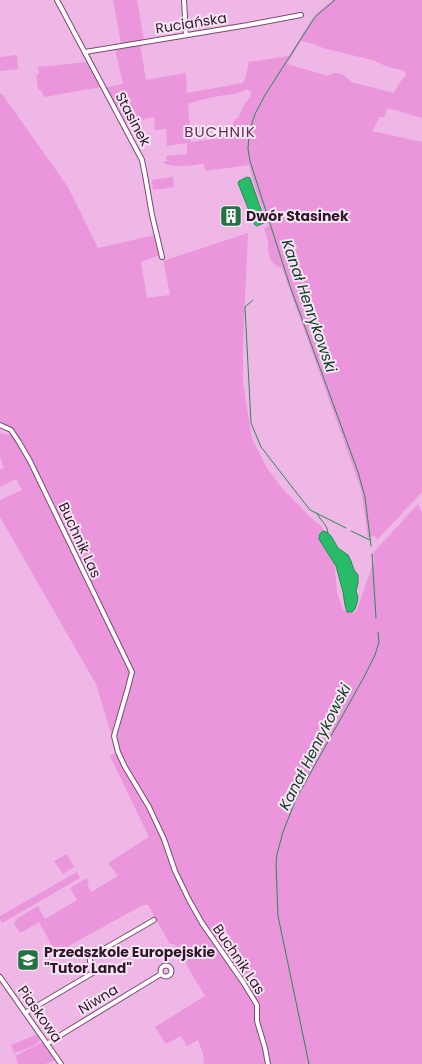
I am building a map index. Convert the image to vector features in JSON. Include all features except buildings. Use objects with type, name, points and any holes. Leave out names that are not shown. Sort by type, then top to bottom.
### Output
[{"type":"street","name":"Stasinek","points":[[57,0],[142,160],[146,175],[152,215],[162,257]]},
{"type":"street","points":[[184,0],[186,35]]},
{"type":"street","name":"Ruciańska","points":[[85,52],[301,15]]},
{"type":"street","name":"Buchnik Las","points":[[0,425],[11,430],[30,461],[132,672],[114,736],[118,752],[125,767],[156,820],[164,838],[175,871],[202,923],[257,1005],[257,1021],[268,1064]]},
{"type":"street","points":[[25,1013],[96,971],[89,960],[90,957],[154,920]]},
{"type":"street","name":"Niwna","points":[[47,1044],[162,974]]},
{"type":"street","name":"Piaskowa","points":[[0,977],[61,1064]]},
{"type":"shaded area","points":[[113,0],[137,0],[144,40],[121,44]]},
{"type":"shaded area","points":[[333,0],[422,0],[422,118],[388,108],[384,117],[380,117],[372,131],[422,142],[422,492],[377,540],[375,536],[368,537],[361,489],[282,268],[274,264],[270,259],[268,240],[264,228],[269,226],[249,165],[205,171],[204,164],[177,166],[162,162],[167,161],[166,156],[187,154],[187,143],[167,146],[166,129],[155,130],[154,117],[125,123],[106,87],[123,84],[115,49],[140,44],[146,80],[186,73],[187,93],[243,83],[249,62],[289,56],[317,13]],"holes":[[[301,41],[372,60],[388,67],[405,71],[406,75],[394,93],[351,82],[346,77],[337,73],[328,76],[287,64]],[[247,89],[251,92],[251,96],[245,103],[238,118],[234,120],[233,124],[234,127],[239,129],[236,136],[191,142],[188,104]]]},
{"type":"shaded area","points":[[17,55],[18,69],[0,71],[0,57]]},
{"type":"shaded area","points":[[88,62],[102,87],[44,97],[41,90],[38,90],[36,75],[39,74],[38,67]]},
{"type":"shaded area","points":[[0,94],[2,94],[68,187],[98,248],[155,235],[160,255],[141,262],[147,298],[170,295],[163,258],[166,260],[248,233],[243,346],[243,383],[252,439],[267,468],[282,488],[323,528],[324,535],[334,559],[337,593],[343,610],[356,612],[374,561],[373,553],[418,504],[422,512],[422,1064],[204,1064],[203,1054],[198,1040],[187,1046],[181,1036],[166,1044],[155,1027],[205,996],[174,944],[170,944],[148,905],[143,905],[56,953],[39,922],[20,933],[14,923],[18,918],[38,906],[45,919],[77,900],[70,888],[87,878],[89,883],[87,884],[91,892],[118,876],[108,863],[149,837],[110,756],[117,753],[96,684],[0,517],[0,500],[22,490],[16,479],[0,487],[0,469],[4,468],[0,457],[0,433],[13,436],[16,431],[0,422]]},
{"type":"shaded area","points":[[173,177],[174,187],[153,190],[152,180]]},
{"type":"shaded area","points":[[247,177],[250,178],[265,221],[257,226],[254,223],[238,183]]},
{"type":"shaded area","points":[[324,531],[331,536],[338,548],[348,555],[354,570],[358,575],[356,591],[358,597],[355,609],[352,612],[347,612],[336,566],[319,539],[320,534]]},
{"type":"shaded area","points":[[67,854],[74,867],[63,874],[54,861]]},
{"type":"shaded area","points":[[77,872],[80,878],[2,923],[0,916]]},
{"type":"shaded area","points":[[38,1034],[41,1039],[36,1044],[14,1053],[11,1045]]},
{"type":"shaded area","points":[[43,1042],[56,1060],[45,1064],[16,1064],[18,1063],[15,1056]]},
{"type":"waterway","name":"Kanał Henrykowski","points":[[335,0],[315,17],[265,95],[255,114],[249,133],[248,149],[250,161],[290,286],[358,472],[365,497],[371,546]]},
{"type":"waterway","points":[[253,300],[245,307],[251,423],[261,447],[310,510],[346,528]]},
{"type":"waterway","points":[[317,513],[328,533]]},
{"type":"waterway","points":[[351,531],[370,540]]},
{"type":"waterway","name":"Kanał Henrykowski","points":[[372,554],[376,618]]},
{"type":"waterway","name":"Kanał Henrykowski","points":[[309,1064],[278,916],[277,854],[283,832],[296,799],[375,655],[379,642],[378,632]]},
{"type":"place","name":"Dwór Stasinek","points":[[231,216]]},
{"type":"place","name":"Przedszkole Europejskie \"Tutor Land\"","points":[[28,960]]},
{"type":"district","name":"BUCHNIK","points":[[220,132]]}]
